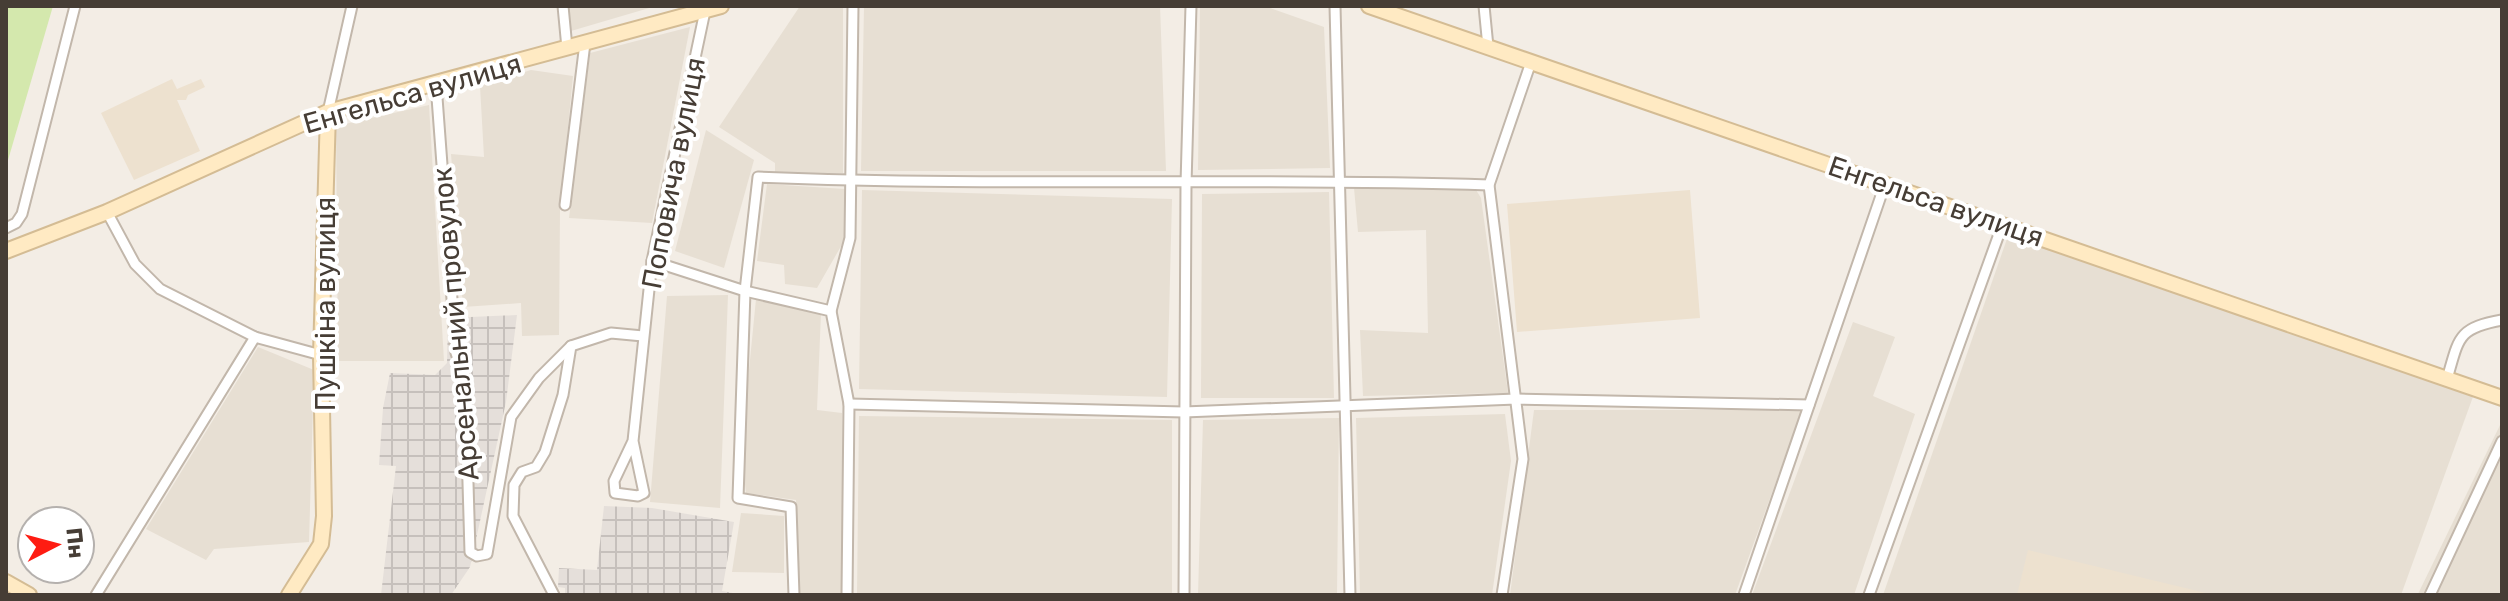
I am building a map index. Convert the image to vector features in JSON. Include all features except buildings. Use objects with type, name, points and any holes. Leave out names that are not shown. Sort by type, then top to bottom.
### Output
[{"type":"street","points":[[6,228],[16,223],[22,214],[75,6]]},
{"type":"street","name":"Пушкіна вулиця","points":[[289,595],[321,544],[325,452],[321,355],[328,112],[352,6]]},
{"type":"street","points":[[563,6],[567,48]]},
{"type":"street","name":"Енгельса вулиця","points":[[6,251],[107,212],[328,112],[721,6]]},
{"type":"street","points":[[847,595],[849,404],[831,311],[850,238],[853,6]]},
{"type":"street","points":[[1184,595],[1186,184],[1191,6]]},
{"type":"street","points":[[1335,6],[1350,595]]},
{"type":"street","name":"Енгельса вулиця","points":[[1369,6],[2502,398]]},
{"type":"street","points":[[1484,6],[1488,47]]},
{"type":"street","name":"Поповича вулиця","points":[[633,441],[614,481],[615,493],[638,496],[644,493],[644,486],[633,441],[652,261],[706,8]]},
{"type":"street","points":[[565,205],[585,43]]},
{"type":"street","points":[[1502,595],[1523,459],[1489,185],[1531,62]]},
{"type":"street","name":"Арсенальний провулок","points":[[436,84],[456,353],[465,379],[470,552],[477,556],[487,554],[511,417],[539,378],[571,346]]},
{"type":"street","points":[[794,595],[791,507],[738,498],[745,291],[758,177],[852,181],[1186,184],[1339,180],[1489,185]]},
{"type":"street","points":[[1744,595],[1885,184]]},
{"type":"street","points":[[107,212],[146,279],[255,337],[321,355]]},
{"type":"street","points":[[1869,595],[2003,223]]},
{"type":"street","points":[[6,235],[24,245]]},
{"type":"street","points":[[652,261],[745,291],[831,311]]},
{"type":"street","points":[[2447,379],[2463,333],[2473,325],[2502,320]]},
{"type":"street","points":[[554,595],[513,516],[514,485],[522,472],[536,467],[545,452],[563,395],[571,346],[611,333],[643,336]]},
{"type":"street","points":[[96,595],[255,337]]},
{"type":"street","points":[[849,404],[1184,412],[1347,409],[1516,399],[1809,405]]},
{"type":"street","points":[[2430,595],[2502,441]]},
{"type":"street","points":[[6,582],[29,595]]},
{"type":"shaded area","points":[[569,6],[656,6],[571,31]]},
{"type":"shaded area","points":[[800,6],[843,6],[843,173],[775,173],[775,163],[719,127]]},
{"type":"shaded area","points":[[864,6],[1160,6],[1166,171],[861,171]]},
{"type":"shaded area","points":[[1200,6],[1264,6],[1324,27],[1330,168],[1198,170]]},
{"type":"shaded area","points":[[690,27],[652,223],[569,218],[590,53]]},
{"type":"shaded area","points":[[531,70],[573,76],[560,210],[559,335],[522,336],[521,303],[463,307],[451,154],[484,157],[480,86]]},
{"type":"shaded area","points":[[172,79],[177,89],[201,79],[205,87],[188,95],[186,100],[177,100],[200,151],[134,180],[101,113]]},
{"type":"shaded area","points":[[429,105],[444,361],[338,361],[336,126]]},
{"type":"shaded area","points":[[706,130],[754,160],[724,268],[675,251]]},
{"type":"shaded area","points":[[767,184],[845,189],[844,241],[817,288],[785,284],[784,265],[757,261]]},
{"type":"shaded area","points":[[1354,188],[1476,190],[1481,198],[1508,393],[1363,396],[1360,330],[1428,333],[1426,230],[1358,232]]},
{"type":"shaded area","points":[[862,190],[1172,199],[1167,397],[859,389]]},
{"type":"shaded area","points":[[1690,190],[1700,318],[1517,332],[1507,204]]},
{"type":"shaded area","points":[[1329,192],[1334,398],[1201,398],[1202,194]]},
{"type":"shaded area","points":[[2009,233],[2474,394],[2401,595],[1883,595]]},
{"type":"shaded area","points":[[728,295],[720,508],[650,502],[667,296]]},
{"type":"shaded area","points":[[756,299],[821,313],[817,410],[842,413],[844,595],[797,595],[796,500],[746,493],[741,451]]},
{"type":"shaded area","points":[[517,315],[506,402],[470,567],[451,595],[381,595],[396,466],[379,465],[383,408],[390,373],[435,375],[447,363],[448,318]]},
{"type":"shaded area","points":[[1853,322],[1895,337],[1873,396],[1915,414],[1854,595],[1752,595]]},
{"type":"shaded area","points":[[258,347],[314,370],[309,542],[214,549],[206,560],[146,529]]},
{"type":"shaded area","points":[[1534,410],[1802,410],[1735,595],[1510,595]]},
{"type":"shaded area","points":[[1505,414],[1511,461],[1492,595],[1360,595],[1356,418]]},
{"type":"shaded area","points":[[859,416],[1172,420],[1172,595],[857,595]]},
{"type":"shaded area","points":[[1339,418],[1337,595],[1198,595],[1203,420]]},
{"type":"shaded area","points":[[2502,421],[2502,595],[2420,595],[2418,594]]},
{"type":"shaded area","points":[[604,506],[652,508],[734,522],[722,591],[744,595],[565,595],[565,588],[558,587],[559,568],[597,570]]},
{"type":"shaded area","points":[[741,513],[784,516],[784,573],[732,572]]},
{"type":"shaded area","points":[[2028,550],[2214,595],[2017,595]]},
{"type":"green space","points":[[6,6],[53,6],[6,167]]}]
